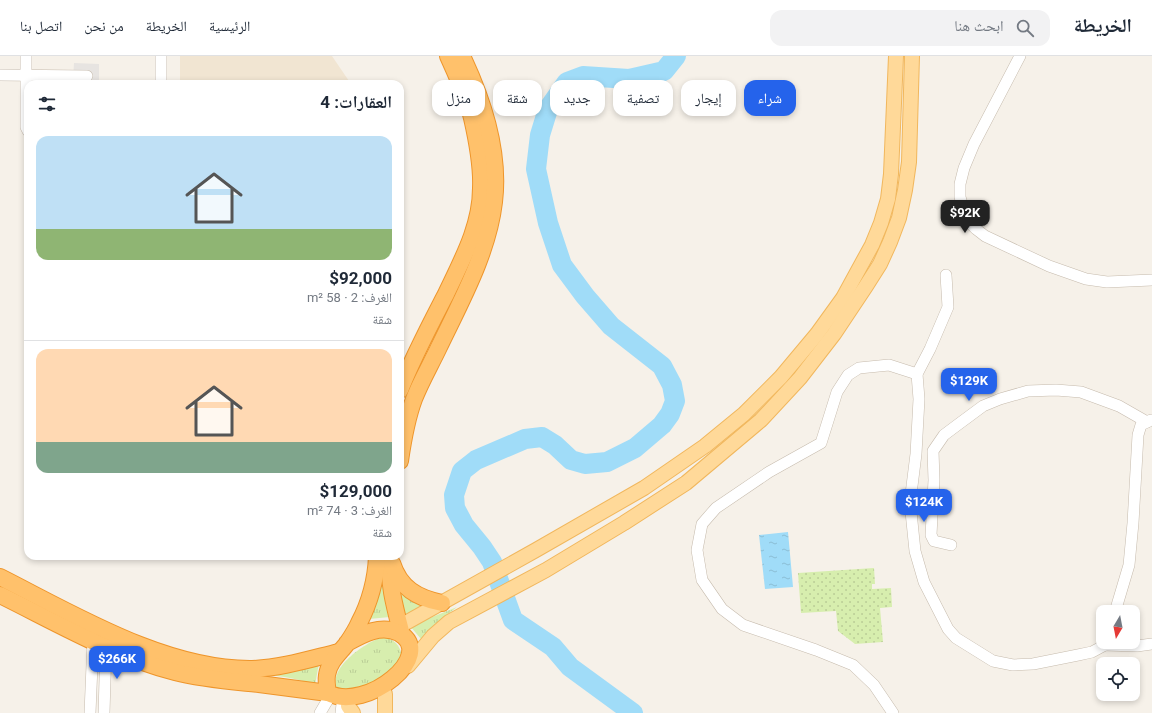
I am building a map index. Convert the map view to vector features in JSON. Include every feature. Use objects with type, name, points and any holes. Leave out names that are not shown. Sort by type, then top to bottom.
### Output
[{"type":"highway","points":[[404,381],[462,260],[473,233],[479,209],[481,188],[479,161],[472,117],[448,56]]},
{"type":"highway","points":[[404,437],[407,420],[415,398],[473,274],[483,248],[494,203],[495,180],[493,151],[480,97],[462,56]]},
{"type":"highway","points":[[340,704],[327,674],[359,623],[372,592],[376,571],[383,560]]},
{"type":"highway","points":[[0,595],[100,644],[136,660],[157,667],[196,677],[340,704],[366,704],[385,694],[402,678],[408,666],[411,652],[408,641],[399,631],[390,589],[387,560]]},
{"type":"highway","points":[[388,560],[402,584],[414,594],[427,600],[442,603]]},
{"type":"highway","points":[[0,577],[130,641],[176,657],[231,668],[253,669],[277,667],[343,647],[367,632],[377,630],[399,631]]},
{"type":"main road","points":[[399,631],[442,603],[644,488],[705,446],[762,397],[818,334],[843,298],[872,245],[881,223],[888,199],[891,174],[896,56]]},
{"type":"main road","points":[[408,666],[449,622],[546,570],[624,523],[686,483],[761,420],[800,378],[842,323],[880,264],[890,242],[905,190],[908,162],[912,56]]},
{"type":"main road","points":[[385,694],[385,713]]},
{"type":"street","points":[[26,56],[26,80]]},
{"type":"street","points":[[161,56],[161,80]]},
{"type":"street","points":[[1020,56],[974,144],[964,168],[960,184],[960,197],[967,220],[986,236],[1049,266],[1086,279],[1107,282],[1152,280]]},
{"type":"street","points":[[0,75],[87,76]]},
{"type":"street","points":[[946,275],[948,307],[930,349],[917,374],[919,399],[916,454],[910,502],[915,551],[924,582],[948,629],[956,638],[993,661],[1013,665],[1033,664],[1092,652],[1096,649]]},
{"type":"street","points":[[893,713],[874,684],[853,665],[816,650],[743,625],[722,609],[702,580],[697,550],[702,524],[716,508],[769,472],[821,443],[837,392],[848,375],[858,368],[889,365],[917,374]]},
{"type":"street","points":[[951,545],[934,541],[932,535],[934,480],[933,451],[944,435],[983,406],[1000,399],[1028,391],[1056,390],[1081,392],[1119,406],[1150,421]]},
{"type":"street","points":[[1117,605],[1129,565],[1138,435],[1141,425],[1150,421]]},
{"type":"street","points":[[90,713],[100,644]]},
{"type":"street","points":[[100,644],[104,713]]},
{"type":"street","points":[[1140,646],[1152,644]]},
{"type":"street","points":[[320,713],[340,704]]},
{"type":"shaded area","points":[[180,56],[332,56],[348,80],[180,80]]},
{"type":"shaded area","points":[[74,63],[99,64],[99,80],[73,80]]},
{"type":"green space","points":[[874,568],[875,584],[872,584],[872,589],[891,588],[892,607],[880,608],[883,642],[855,644],[838,631],[836,611],[801,613],[798,573]]},
{"type":"green space","points":[[383,580],[390,617],[369,619]]},
{"type":"green space","points":[[393,580],[427,606],[401,616]]},
{"type":"green space","points":[[457,607],[433,626],[421,639],[410,626]]},
{"type":"green space","points":[[382,637],[390,639],[398,645],[402,657],[381,685],[338,691],[335,683],[337,674],[342,666],[357,651]]},
{"type":"green space","points":[[319,663],[315,685],[291,678],[266,675]]},
{"type":"water","points":[[788,532],[793,587],[765,589],[759,535]]},
{"type":"waterway","points":[[633,713],[570,667],[553,647],[513,620],[492,562],[464,525],[455,508],[454,495],[462,471],[476,460],[525,439],[542,437],[555,445],[571,460],[585,464],[607,462],[635,448],[662,425],[670,414],[675,401],[672,385],[662,366],[611,326],[585,296],[562,265],[548,223],[536,169],[540,135],[548,109],[567,82],[583,76],[629,79],[664,71],[676,56]]}]
